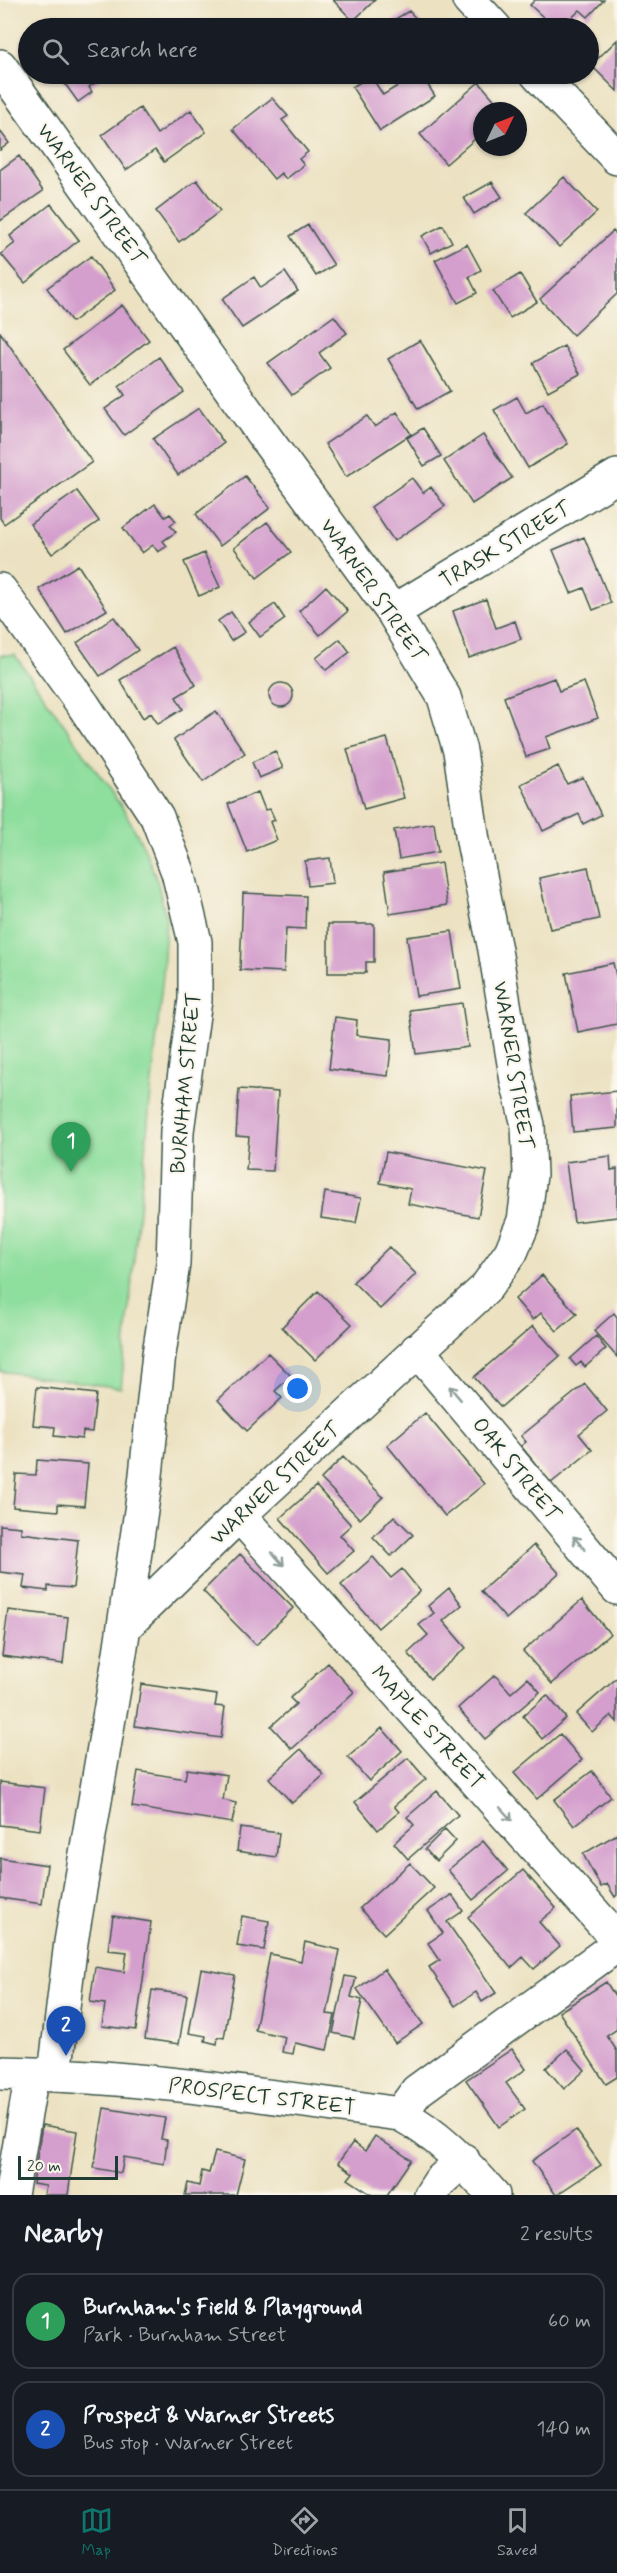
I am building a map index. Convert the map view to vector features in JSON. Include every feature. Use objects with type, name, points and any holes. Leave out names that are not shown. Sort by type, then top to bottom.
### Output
[{"type":"street","points":[[469,0],[486,18]]},
{"type":"street","name":"WARNER STREET","points":[[0,66],[393,612],[444,697],[460,751],[473,842],[495,950],[517,1081],[528,1125],[530,1174],[524,1221],[511,1252],[485,1289],[239,1515],[123,1627]]},
{"type":"street","points":[[547,84],[617,158]]},
{"type":"street","name":"TRASK STREET","points":[[393,612],[617,476]]},
{"type":"street","name":"BURNHAM STREET","points":[[0,590],[84,706],[157,817],[178,872],[195,942],[195,1000],[177,1131],[172,1264],[159,1354],[145,1484],[123,1627]]},
{"type":"street","name":"OAK STREET","points":[[417,1350],[617,1588]]},
{"type":"street","name":"MAPLE STREET","points":[[239,1515],[617,1940]]},
{"type":"street","points":[[11,2195],[29,2074],[71,1942],[123,1627]]},
{"type":"street","points":[[400,2114],[417,2091],[617,1945]]},
{"type":"street","name":"PROSPECT STREET","points":[[29,2074],[199,2086],[400,2114],[422,2126],[463,2160],[493,2195]]},
{"type":"street","points":[[431,2195],[441,2181],[463,2160]]},
{"type":"green space","points":[[0,655],[15,655],[124,810],[144,847],[158,884],[166,918],[163,974],[121,1388],[0,1371]]},
{"type":"building","points":[[333,0],[375,0],[356,18],[350,18]]},
{"type":"building","points":[[535,0],[604,0],[588,17],[580,10],[572,18],[544,18],[530,5]]},
{"type":"building","points":[[409,11],[416,18],[397,18]]},
{"type":"building","points":[[617,40],[617,91],[599,73],[599,57]]},
{"type":"building","points":[[65,84],[93,84],[89,87],[92,92],[78,102]]},
{"type":"building","points":[[357,84],[376,84],[383,95],[401,84],[427,84],[435,96],[380,131],[352,87]]},
{"type":"building","points":[[477,84],[481,84],[496,102],[473,102],[473,141],[446,164],[420,134]]},
{"type":"building","points":[[272,98],[288,116],[282,120],[308,152],[299,159],[304,165],[286,179],[281,173],[274,179],[233,129]]},
{"type":"building","points":[[140,108],[157,134],[191,110],[206,132],[164,162],[155,150],[126,170],[102,135]]},
{"type":"building","points":[[0,131],[9,143],[0,150]]},
{"type":"building","points":[[19,156],[43,191],[0,221],[0,170]]},
{"type":"building","points":[[564,177],[597,212],[559,247],[526,213]]},
{"type":"building","points":[[197,180],[220,211],[179,242],[156,211]]},
{"type":"building","points":[[492,182],[502,197],[474,214],[464,198]]},
{"type":"building","points":[[51,204],[79,240],[25,283],[1,254],[15,243],[10,236]]},
{"type":"building","points":[[308,225],[334,265],[316,276],[290,236]]},
{"type":"building","points":[[443,225],[452,242],[431,253],[422,236]]},
{"type":"building","points":[[613,231],[617,235],[617,294],[573,335],[540,299]]},
{"type":"building","points":[[467,244],[481,270],[469,277],[477,293],[458,303],[435,260]]},
{"type":"building","points":[[91,256],[115,290],[72,322],[47,288]]},
{"type":"building","points":[[285,272],[298,291],[242,328],[222,299],[254,277],[261,288]]},
{"type":"building","points":[[520,274],[537,302],[510,318],[493,291]]},
{"type":"building","points":[[122,305],[149,340],[90,385],[63,350]]},
{"type":"building","points":[[334,316],[347,333],[319,353],[330,368],[292,395],[268,363]]},
{"type":"building","points":[[0,332],[92,462],[4,524],[0,518]]},
{"type":"building","points":[[420,340],[450,391],[418,409],[388,359]]},
{"type":"building","points":[[564,346],[580,374],[548,391],[533,363]]},
{"type":"building","points":[[159,357],[184,392],[124,435],[105,409],[125,395],[119,386]]},
{"type":"building","points":[[517,397],[526,413],[543,403],[568,444],[528,468],[494,410]]},
{"type":"building","points":[[199,408],[224,443],[178,475],[153,439]]},
{"type":"building","points":[[397,412],[411,434],[346,477],[325,444],[367,416],[375,427]]},
{"type":"building","points":[[423,428],[441,456],[424,466],[407,438]]},
{"type":"building","points":[[483,435],[512,478],[472,504],[444,461]]},
{"type":"building","points":[[245,476],[270,508],[220,546],[196,514]]},
{"type":"building","points":[[412,478],[423,493],[431,487],[445,506],[394,541],[371,507]]},
{"type":"building","points":[[77,491],[99,521],[52,554],[30,524]]},
{"type":"building","points":[[155,504],[165,517],[170,514],[176,521],[170,525],[176,532],[163,541],[167,546],[158,552],[153,545],[142,553],[123,528]]},
{"type":"building","points":[[267,522],[291,552],[257,578],[234,548]]},
{"type":"building","points":[[584,537],[611,603],[593,610],[584,588],[571,593],[553,550]]},
{"type":"building","points":[[204,553],[220,587],[199,596],[184,562]]},
{"type":"building","points":[[78,565],[107,610],[67,634],[39,589]]},
{"type":"building","points":[[326,586],[348,611],[320,635],[299,611]]},
{"type":"building","points":[[486,599],[496,628],[515,621],[521,639],[469,658],[453,611]]},
{"type":"building","points":[[275,604],[285,619],[260,637],[249,622]]},
{"type":"building","points":[[231,612],[245,632],[231,641],[218,621]]},
{"type":"building","points":[[114,617],[138,650],[100,676],[77,643]]},
{"type":"building","points":[[340,639],[350,652],[326,670],[316,658]]},
{"type":"building","points":[[173,647],[196,685],[176,697],[183,709],[158,724],[151,713],[143,718],[120,680]]},
{"type":"building","points":[[554,678],[559,691],[584,682],[598,718],[546,737],[550,749],[526,757],[504,697]]},
{"type":"building","points":[[281,683],[289,687],[293,695],[289,703],[281,707],[273,703],[269,695],[273,687]]},
{"type":"building","points":[[216,711],[245,753],[203,782],[174,740]]},
{"type":"building","points":[[387,738],[404,798],[364,809],[347,749]]},
{"type":"building","points":[[275,751],[283,768],[259,778],[252,762]]},
{"type":"building","points":[[558,766],[567,784],[583,777],[601,815],[583,824],[579,814],[543,831],[521,784]]},
{"type":"building","points":[[258,792],[265,810],[270,809],[275,820],[270,822],[277,840],[247,852],[228,804]]},
{"type":"building","points":[[434,823],[438,852],[399,859],[394,830]]},
{"type":"building","points":[[330,858],[333,883],[308,886],[305,861]]},
{"type":"building","points":[[441,863],[447,905],[390,914],[384,872]]},
{"type":"building","points":[[588,867],[599,919],[550,929],[539,878]]},
{"type":"building","points":[[243,893],[306,896],[305,929],[286,928],[284,972],[240,970]]},
{"type":"building","points":[[328,924],[374,924],[374,962],[366,962],[366,973],[328,973]]},
{"type":"building","points":[[452,931],[461,989],[416,996],[407,937]]},
{"type":"building","points":[[613,963],[617,980],[617,1024],[578,1032],[566,973]]},
{"type":"building","points":[[462,1003],[468,1047],[416,1054],[410,1010]]},
{"type":"building","points":[[335,1017],[357,1020],[356,1035],[392,1039],[388,1076],[329,1069]]},
{"type":"building","points":[[239,1089],[278,1092],[273,1171],[246,1170],[249,1137],[236,1136]]},
{"type":"building","points":[[617,1091],[617,1128],[573,1132],[570,1096]]},
{"type":"building","points":[[386,1152],[487,1171],[478,1217],[408,1204],[411,1189],[380,1183]]},
{"type":"building","points":[[610,1156],[611,1170],[617,1169],[617,1217],[574,1222],[566,1162]]},
{"type":"building","points":[[325,1192],[361,1198],[356,1223],[321,1218]]},
{"type":"building","points":[[389,1247],[416,1274],[380,1309],[353,1282]]},
{"type":"building","points":[[542,1275],[577,1314],[557,1331],[541,1313],[533,1320],[515,1299]]},
{"type":"building","points":[[318,1291],[352,1324],[315,1360],[282,1327]]},
{"type":"building","points":[[614,1313],[617,1317],[617,1357],[594,1331]]},
{"type":"building","points":[[533,1326],[560,1356],[501,1407],[474,1377]]},
{"type":"building","points":[[596,1336],[606,1349],[585,1367],[581,1362],[576,1366],[570,1359]]},
{"type":"building","points":[[268,1353],[291,1376],[275,1391],[282,1398],[247,1431],[218,1400]]},
{"type":"building","points":[[585,1384],[607,1411],[579,1434],[592,1450],[551,1483],[521,1446],[526,1442],[521,1436]]},
{"type":"building","points":[[37,1387],[96,1394],[92,1432],[83,1431],[82,1439],[54,1436],[55,1427],[33,1425]]},
{"type":"building","points":[[425,1413],[484,1484],[445,1516],[387,1445]]},
{"type":"building","points":[[343,1457],[383,1497],[360,1519],[321,1479]]},
{"type":"building","points":[[37,1460],[88,1464],[84,1506],[58,1504],[58,1511],[13,1507],[16,1474],[36,1475]]},
{"type":"building","points":[[316,1486],[351,1525],[340,1535],[354,1551],[328,1573],[280,1518]]},
{"type":"building","points":[[394,1516],[413,1535],[391,1556],[373,1537]]},
{"type":"building","points":[[0,1525],[21,1527],[21,1533],[78,1540],[73,1588],[48,1586],[48,1591],[23,1588],[25,1575],[0,1572]]},
{"type":"building","points":[[534,1545],[559,1573],[506,1619],[481,1591]]},
{"type":"building","points":[[240,1554],[293,1608],[256,1645],[203,1591]]},
{"type":"building","points":[[373,1557],[391,1578],[402,1569],[420,1591],[378,1628],[341,1585]]},
{"type":"building","points":[[449,1588],[462,1605],[443,1621],[466,1648],[430,1679],[408,1653],[428,1635],[419,1625],[434,1613],[428,1606]]},
{"type":"building","points":[[582,1600],[610,1634],[552,1684],[523,1651]]},
{"type":"building","points":[[8,1610],[68,1617],[63,1664],[2,1656]]},
{"type":"building","points":[[328,1663],[354,1692],[292,1749],[271,1726],[296,1704],[290,1698]]},
{"type":"building","points":[[495,1675],[511,1693],[528,1678],[540,1692],[485,1739],[458,1708]]},
{"type":"building","points":[[617,1678],[617,1722],[611,1715],[592,1732],[576,1714]]},
{"type":"building","points":[[141,1684],[217,1695],[215,1706],[225,1707],[221,1738],[135,1726]]},
{"type":"building","points":[[547,1695],[566,1718],[542,1739],[523,1716]]},
{"type":"building","points":[[382,1728],[402,1751],[369,1781],[348,1757]]},
{"type":"building","points":[[560,1734],[582,1760],[537,1799],[514,1773]]},
{"type":"building","points":[[301,1749],[324,1775],[292,1803],[269,1778]]},
{"type":"building","points":[[408,1758],[426,1779],[394,1806],[399,1812],[378,1830],[355,1802]]},
{"type":"building","points":[[187,1769],[227,1775],[223,1800],[236,1803],[232,1823],[132,1807],[138,1771],[185,1779]]},
{"type":"building","points":[[592,1771],[611,1797],[574,1826],[554,1800]]},
{"type":"building","points":[[0,1782],[45,1788],[40,1830],[0,1825]]},
{"type":"building","points":[[437,1791],[458,1815],[408,1859],[394,1843],[414,1825],[407,1817]]},
{"type":"building","points":[[240,1828],[279,1833],[276,1857],[237,1851]]},
{"type":"building","points":[[445,1829],[456,1841],[436,1861],[425,1849]]},
{"type":"building","points":[[617,1834],[617,1895],[615,1897],[607,1884],[601,1887],[583,1854]]},
{"type":"building","points":[[483,1841],[508,1871],[473,1900],[448,1870]]},
{"type":"building","points":[[0,1858],[47,1865],[42,1904],[0,1898]]},
{"type":"building","points":[[410,1863],[434,1888],[384,1934],[360,1908]]},
{"type":"building","points":[[523,1870],[556,1908],[539,1922],[560,1946],[534,1969],[523,1957],[511,1968],[468,1917]]},
{"type":"building","points":[[452,1895],[463,1911],[447,1922],[496,1993],[482,2002],[476,1992],[455,2006],[429,1967],[440,1960],[428,1943],[443,1933],[428,1911]]},
{"type":"building","points":[[113,1916],[151,1922],[136,2030],[102,2026],[105,2004],[90,2002],[95,1967],[124,1972],[127,1952],[108,1950]]},
{"type":"building","points":[[242,1916],[269,1921],[264,1950],[237,1946]]},
{"type":"building","points":[[305,1942],[340,1950],[327,2014],[335,2015],[327,2050],[295,2043],[293,2054],[282,2052],[285,2037],[255,2030],[270,1954],[301,1961]]},
{"type":"building","points":[[201,1969],[235,1975],[224,2038],[218,2037],[217,2044],[205,2041],[206,2036],[189,2033]]},
{"type":"building","points":[[384,1969],[423,2024],[395,2043],[357,1989]]},
{"type":"building","points":[[345,1976],[356,1978],[351,1997],[362,2000],[354,2038],[333,2033]]},
{"type":"building","points":[[606,1982],[617,1999],[617,2029],[607,2036],[617,2051],[617,2077],[606,2084],[559,2012]]},
{"type":"building","points":[[152,1990],[187,1995],[179,2044],[145,2039]]},
{"type":"building","points":[[512,2049],[526,2069],[506,2083],[525,2109],[499,2127],[466,2080]]},
{"type":"building","points":[[567,2049],[585,2070],[564,2089],[546,2068]]},
{"type":"building","points":[[104,2108],[165,2118],[161,2139],[167,2140],[164,2164],[124,2157],[121,2173],[94,2168]]},
{"type":"building","points":[[42,2125],[77,2131],[68,2195],[44,2195],[46,2186],[33,2184]]},
{"type":"building","points":[[576,2130],[601,2165],[556,2195],[532,2161]]},
{"type":"building","points":[[375,2136],[411,2160],[387,2195],[372,2195],[348,2179],[353,2173],[338,2163],[353,2142],[365,2151]]},
{"type":"building","points":[[215,2152],[245,2159],[236,2195],[185,2195],[188,2183],[199,2186],[202,2171],[209,2173]]},
{"type":"place","name":"Burnham's Field & Playground","points":[[71,1172]]},
{"type":"place","name":"Prospect & Warner Streets","points":[[66,2056]]}]
